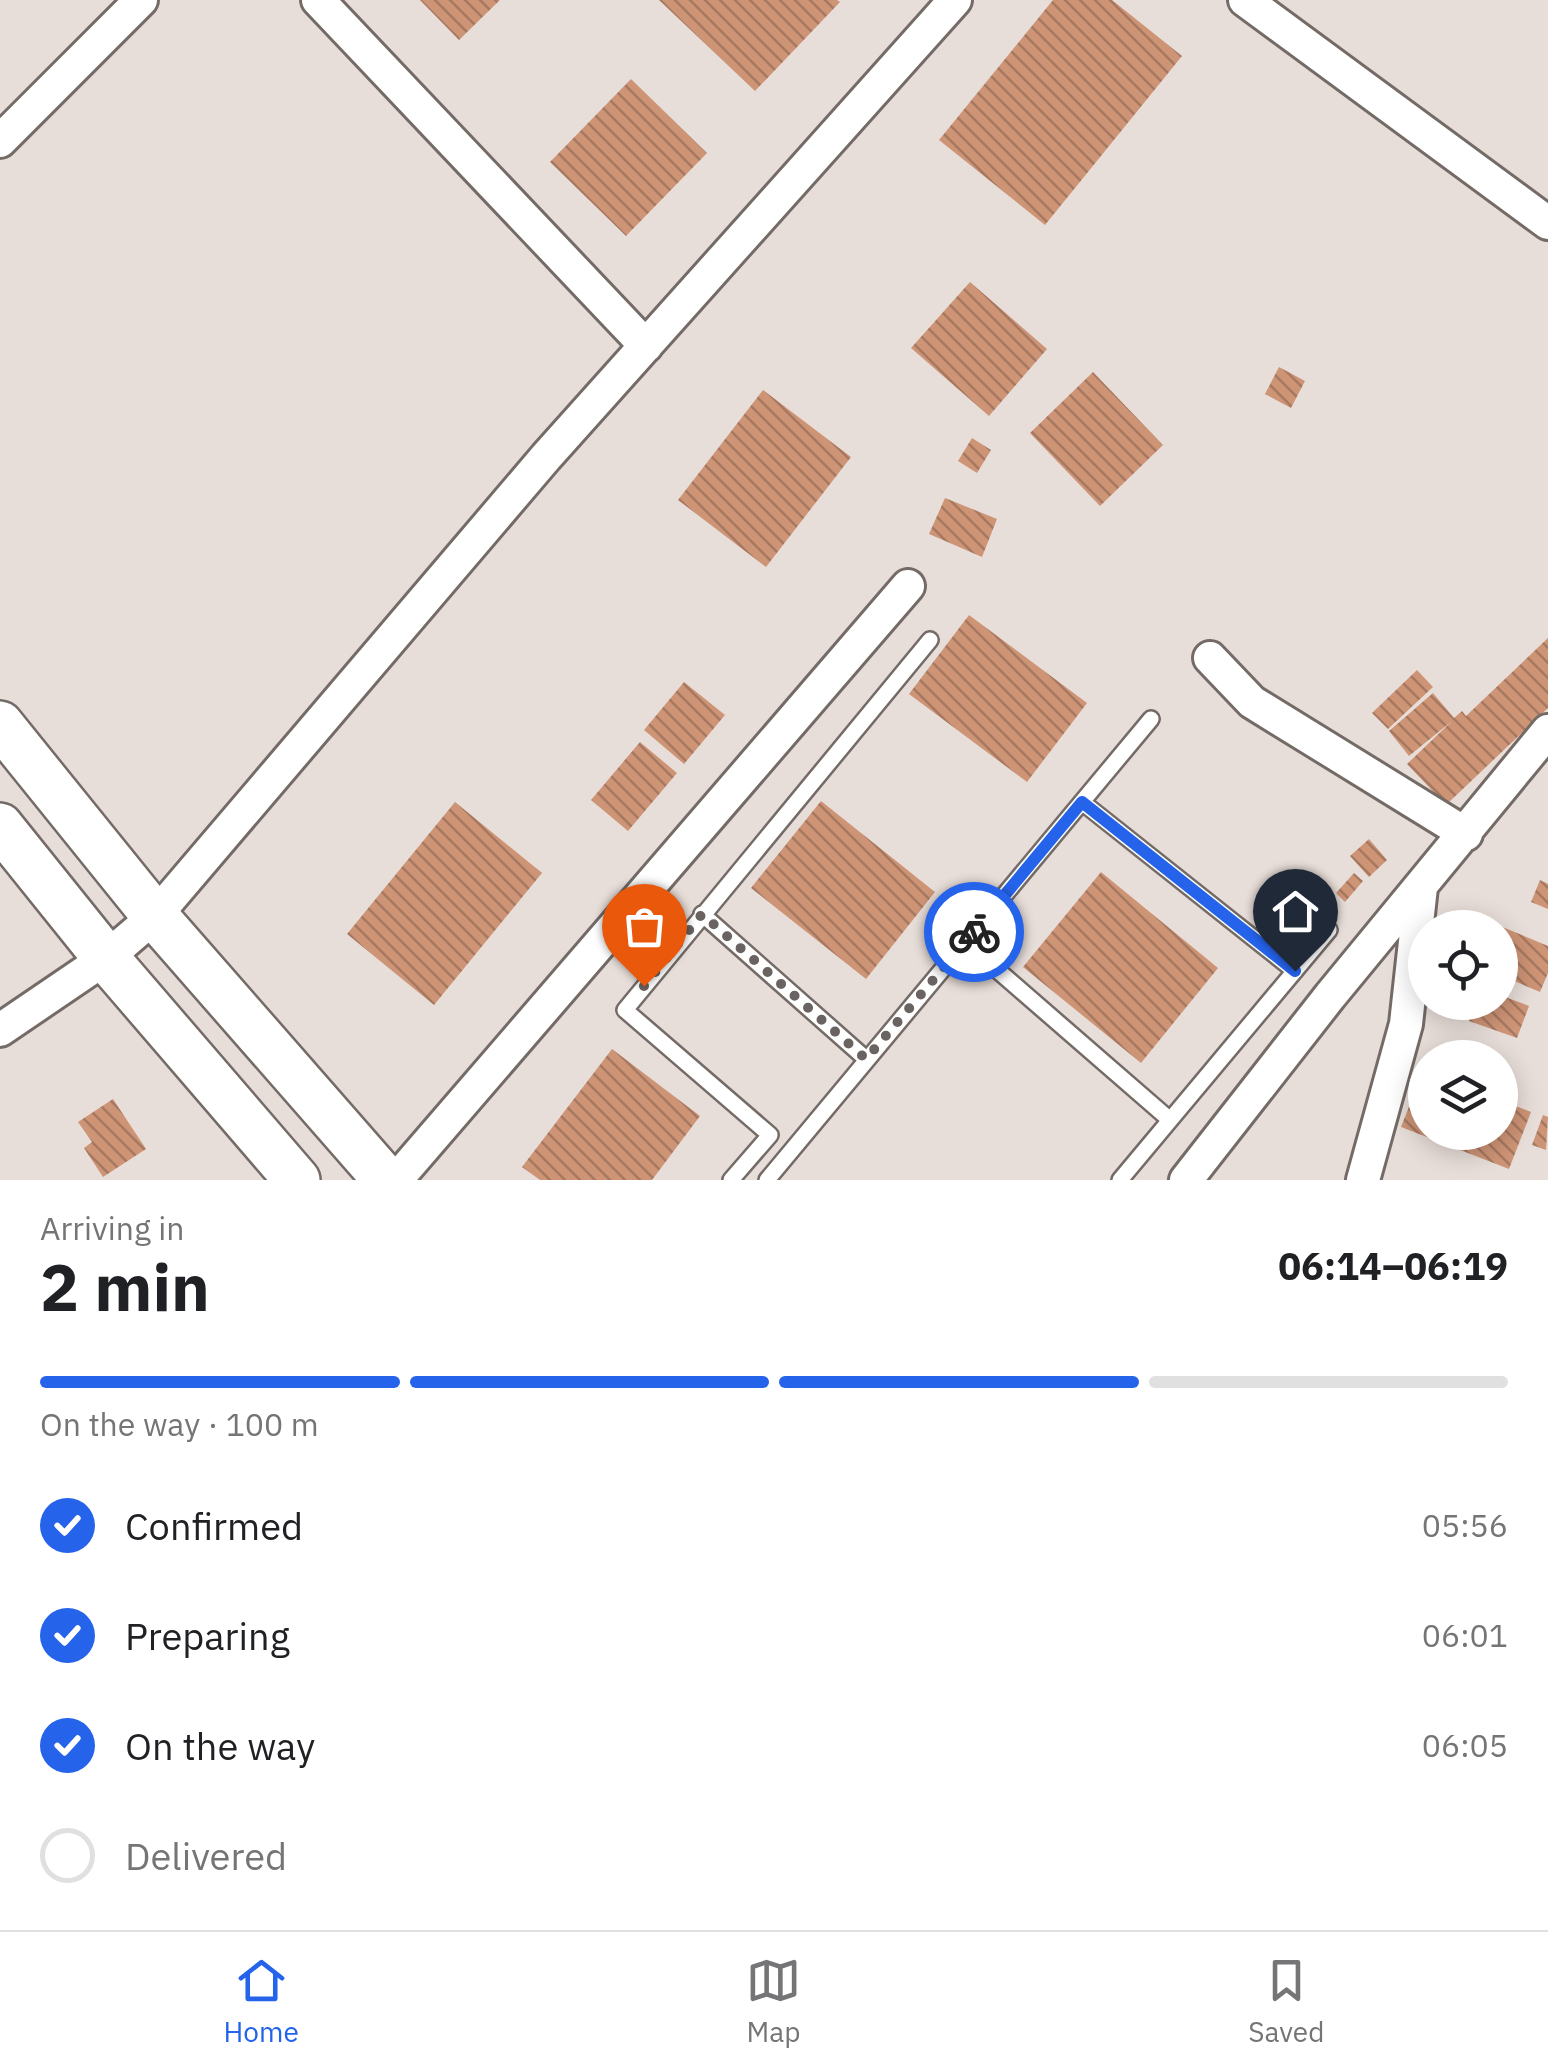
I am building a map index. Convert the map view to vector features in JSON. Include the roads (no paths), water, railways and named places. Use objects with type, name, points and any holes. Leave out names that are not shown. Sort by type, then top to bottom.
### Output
[{"type":"main road","points":[[0,724],[155,916],[386,1180]]},
{"type":"main road","points":[[0,826],[106,958],[296,1180]]},
{"type":"street","points":[[0,142],[141,0]]},
{"type":"street","points":[[318,0],[646,346]]},
{"type":"street","points":[[0,1030],[106,958],[155,916],[534,472],[954,0]]},
{"type":"street","points":[[1244,0],[1548,223]]},
{"type":"street","points":[[396,1180],[908,586]]},
{"type":"street","points":[[1210,658],[1252,702],[1466,834]]},
{"type":"street","points":[[1186,1180],[1330,996],[1548,731]]},
{"type":"street","points":[[1363,1180],[1406,1024],[1422,886]]},
{"type":"lane","points":[[731,1180],[770,1135],[625,1010],[930,640]]},
{"type":"lane","points":[[767,1180],[1152,719]]},
{"type":"lane","points":[[1082,802],[1295,971]]},
{"type":"lane","points":[[702,914],[866,1059]]},
{"type":"lane","points":[[1120,1180],[1329,930]]},
{"type":"lane","points":[[965,942],[1170,1120]]}]
